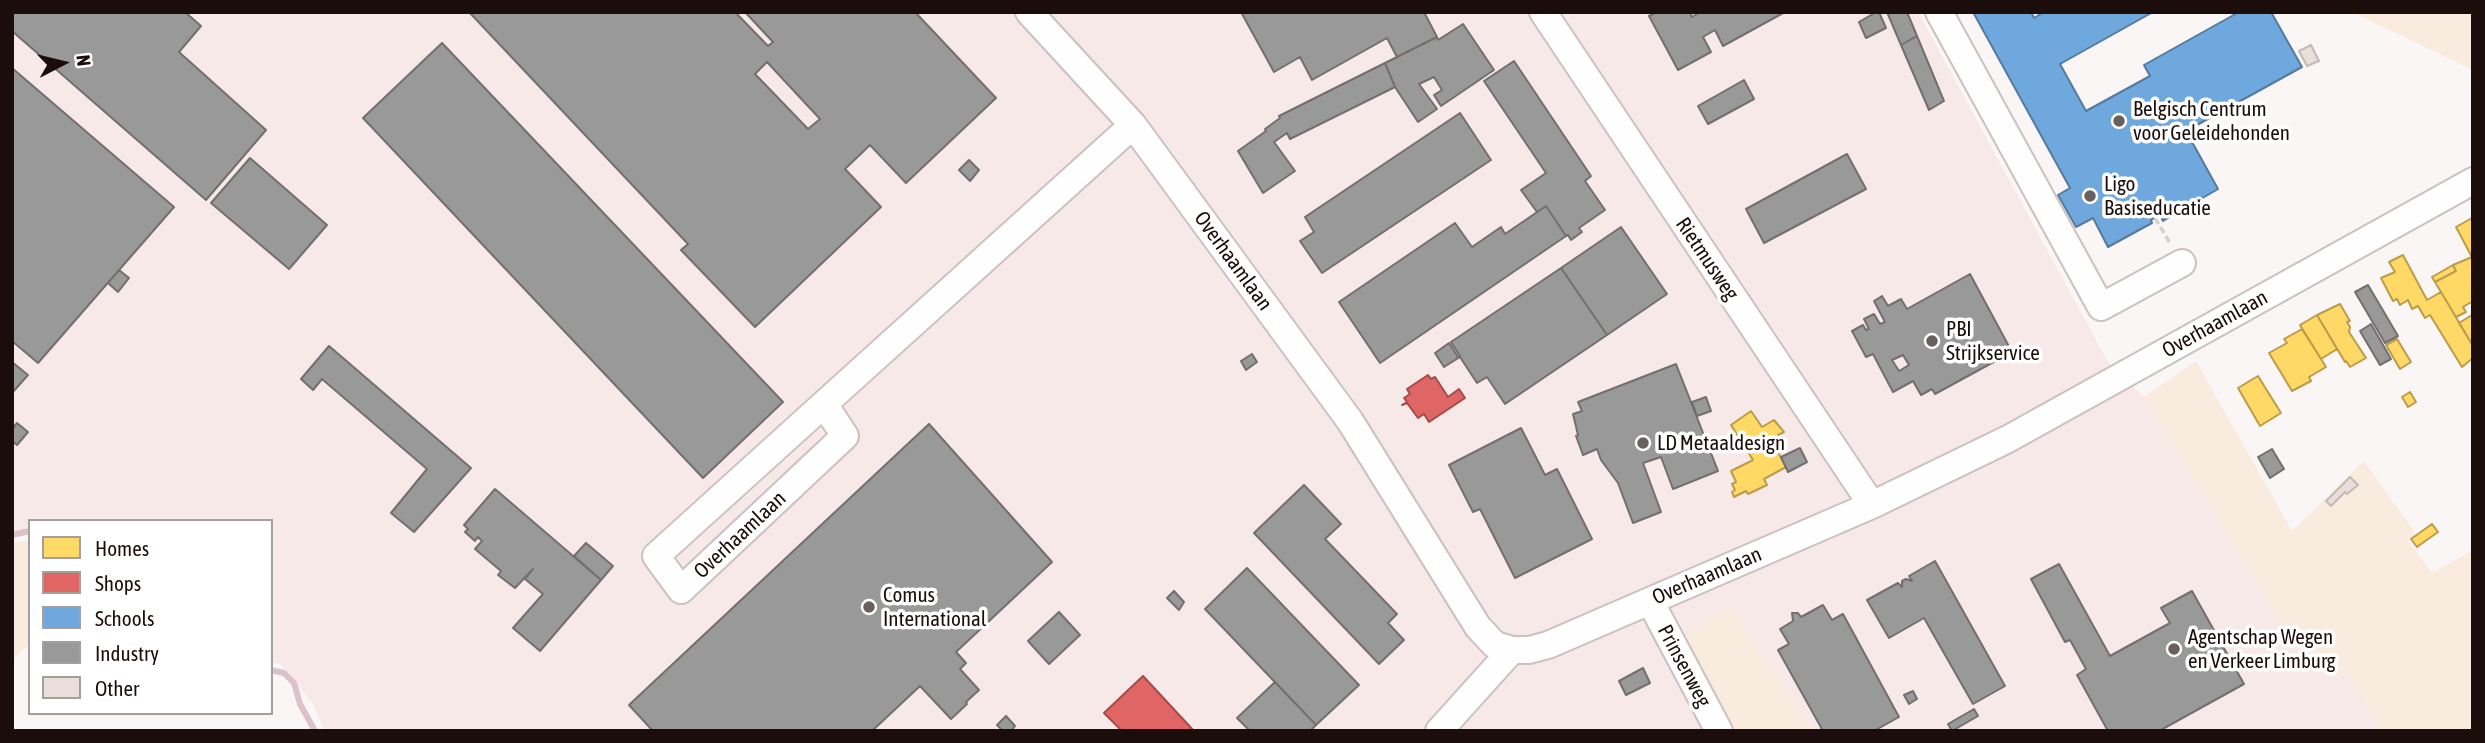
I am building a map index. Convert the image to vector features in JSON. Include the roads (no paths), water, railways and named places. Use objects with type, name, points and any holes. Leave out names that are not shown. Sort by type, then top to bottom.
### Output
[{"type":"street","name":"Overhaamlaan","points":[[1029,12],[1133,125],[1350,421],[1478,627],[1495,645],[1512,650],[1529,650],[1548,645],[1872,505],[2008,439],[2473,181]]},
{"type":"street","name":"Rietmusweg","points":[[1543,12],[1872,505]]},
{"type":"street","points":[[1939,12],[2101,307],[2182,263]]},
{"type":"street","name":"Overhaamlaan","points":[[824,404],[845,436],[681,590],[656,556],[824,404],[1133,125]]},
{"type":"street","name":"Prinsenweg","points":[[1650,601],[1718,731]]},
{"type":"street","points":[[1439,731],[1512,650]]},
{"type":"waterway","points":[[12,535],[28,531]]},
{"type":"waterway","points":[[273,670],[284,673],[294,683],[300,704],[315,731]]},
{"type":"place","name":"Belgisch Centrum voor Geleidehonden","points":[[2119,121]]},
{"type":"place","name":"Ligo Basiseducatie","points":[[2090,196]]},
{"type":"place","name":"PBI Strijkservice","points":[[1932,341]]},
{"type":"place","name":"LD Metaaldesign","points":[[1643,443]]},
{"type":"place","name":"Comus International","points":[[869,607]]},
{"type":"place","name":"Agentschap Wegen en Verkeer Limburg","points":[[2174,649]]}]
